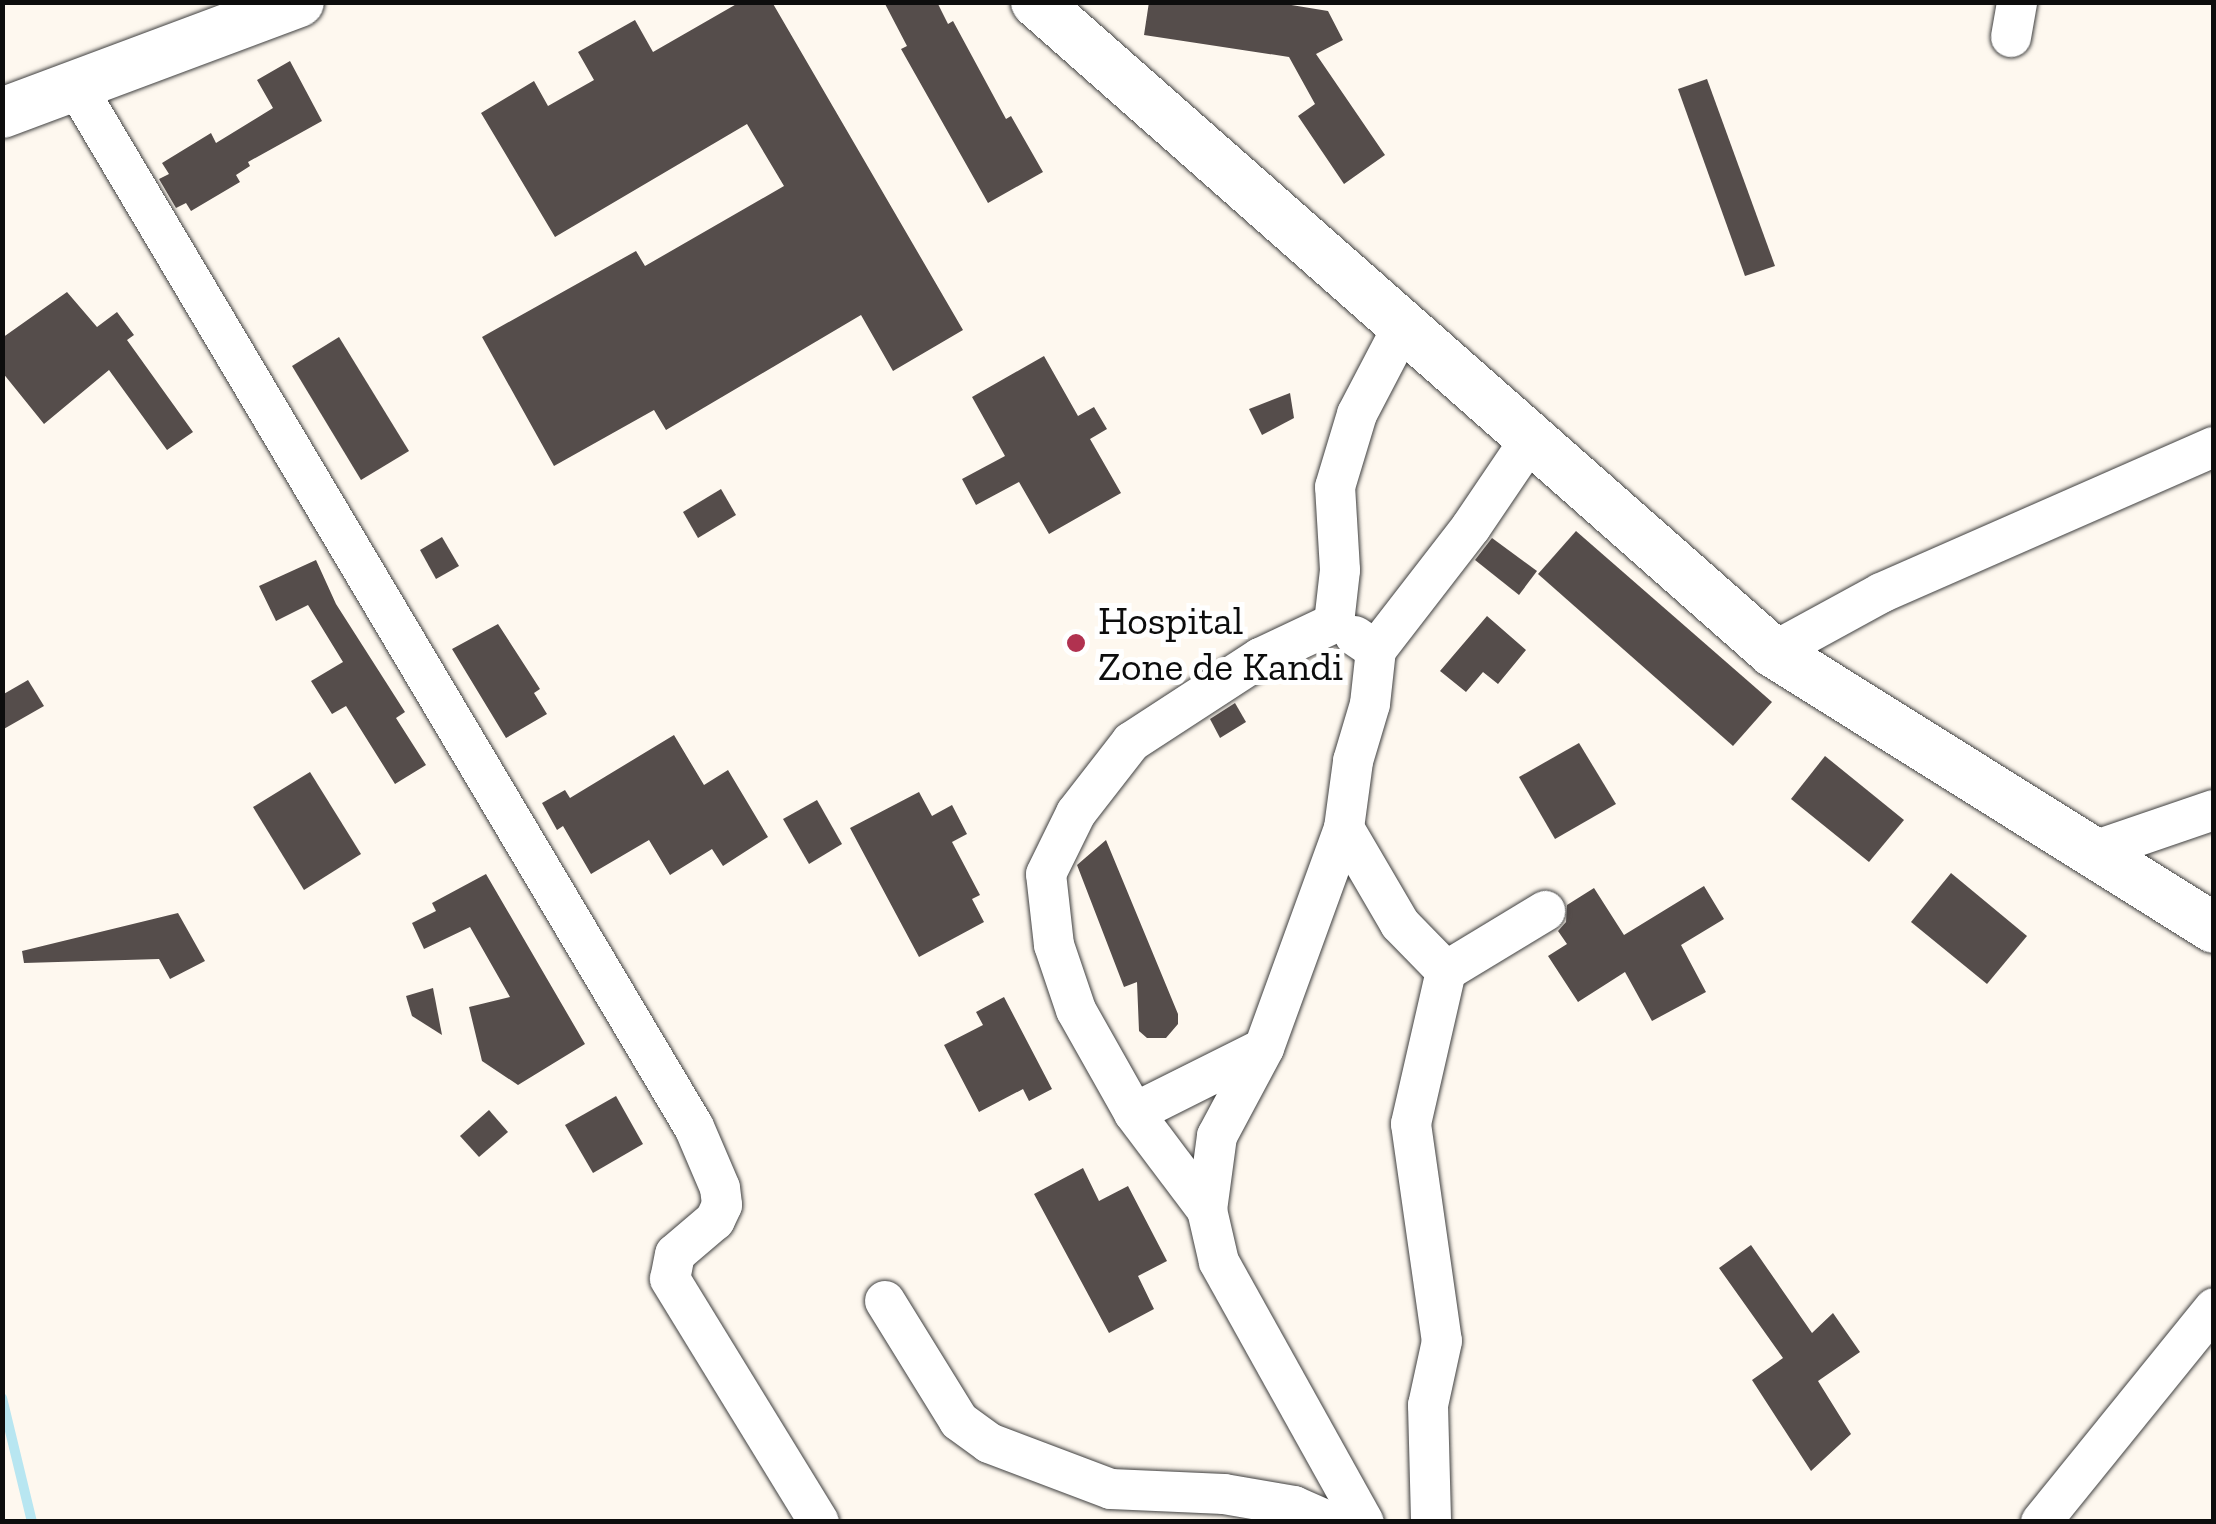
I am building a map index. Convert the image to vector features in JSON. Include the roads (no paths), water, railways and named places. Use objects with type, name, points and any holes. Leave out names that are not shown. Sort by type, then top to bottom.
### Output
[{"type":"street","points":[[2,112],[299,2]]},
{"type":"street","points":[[1036,2],[1773,652],[2214,928]]},
{"type":"street","points":[[74,84],[694,1127],[720,1188],[722,1205],[716,1220],[675,1254],[670,1280],[820,1522]]},
{"type":"street","points":[[1334,623],[1340,570],[1335,488],[1358,414],[1402,328]]},
{"type":"street","points":[[1364,1522],[1219,1262],[1207,1210],[1217,1136],[1264,1048],[1344,828],[1376,650],[1530,440]]},
{"type":"street","points":[[1773,652],[1881,593],[2214,447]]},
{"type":"street","points":[[1334,623],[1376,650]]},
{"type":"street","points":[[1207,1210],[1134,1113],[1076,1010],[1054,945],[1046,874],[1076,813],[1131,742],[1260,658],[1334,623]]},
{"type":"street","points":[[2091,852],[2214,810]]},
{"type":"street","points":[[1344,828],[1400,924],[1446,971]]},
{"type":"street","points":[[1430,1522],[1428,1405],[1442,1341],[1411,1124],[1446,971],[1545,910]]},
{"type":"street","points":[[1134,1113],[1264,1048]]},
{"type":"street","points":[[885,1302],[959,1421],[989,1443],[1111,1488],[1224,1494],[1294,1506],[1330,1522]]},
{"type":"street","points":[[2041,1522],[2214,1308]]},
{"type":"waterway","points":[[2,1398],[32,1522]]},
{"type":"place","name":"Hospital Zone de Kandi","points":[[1076,643]]}]
